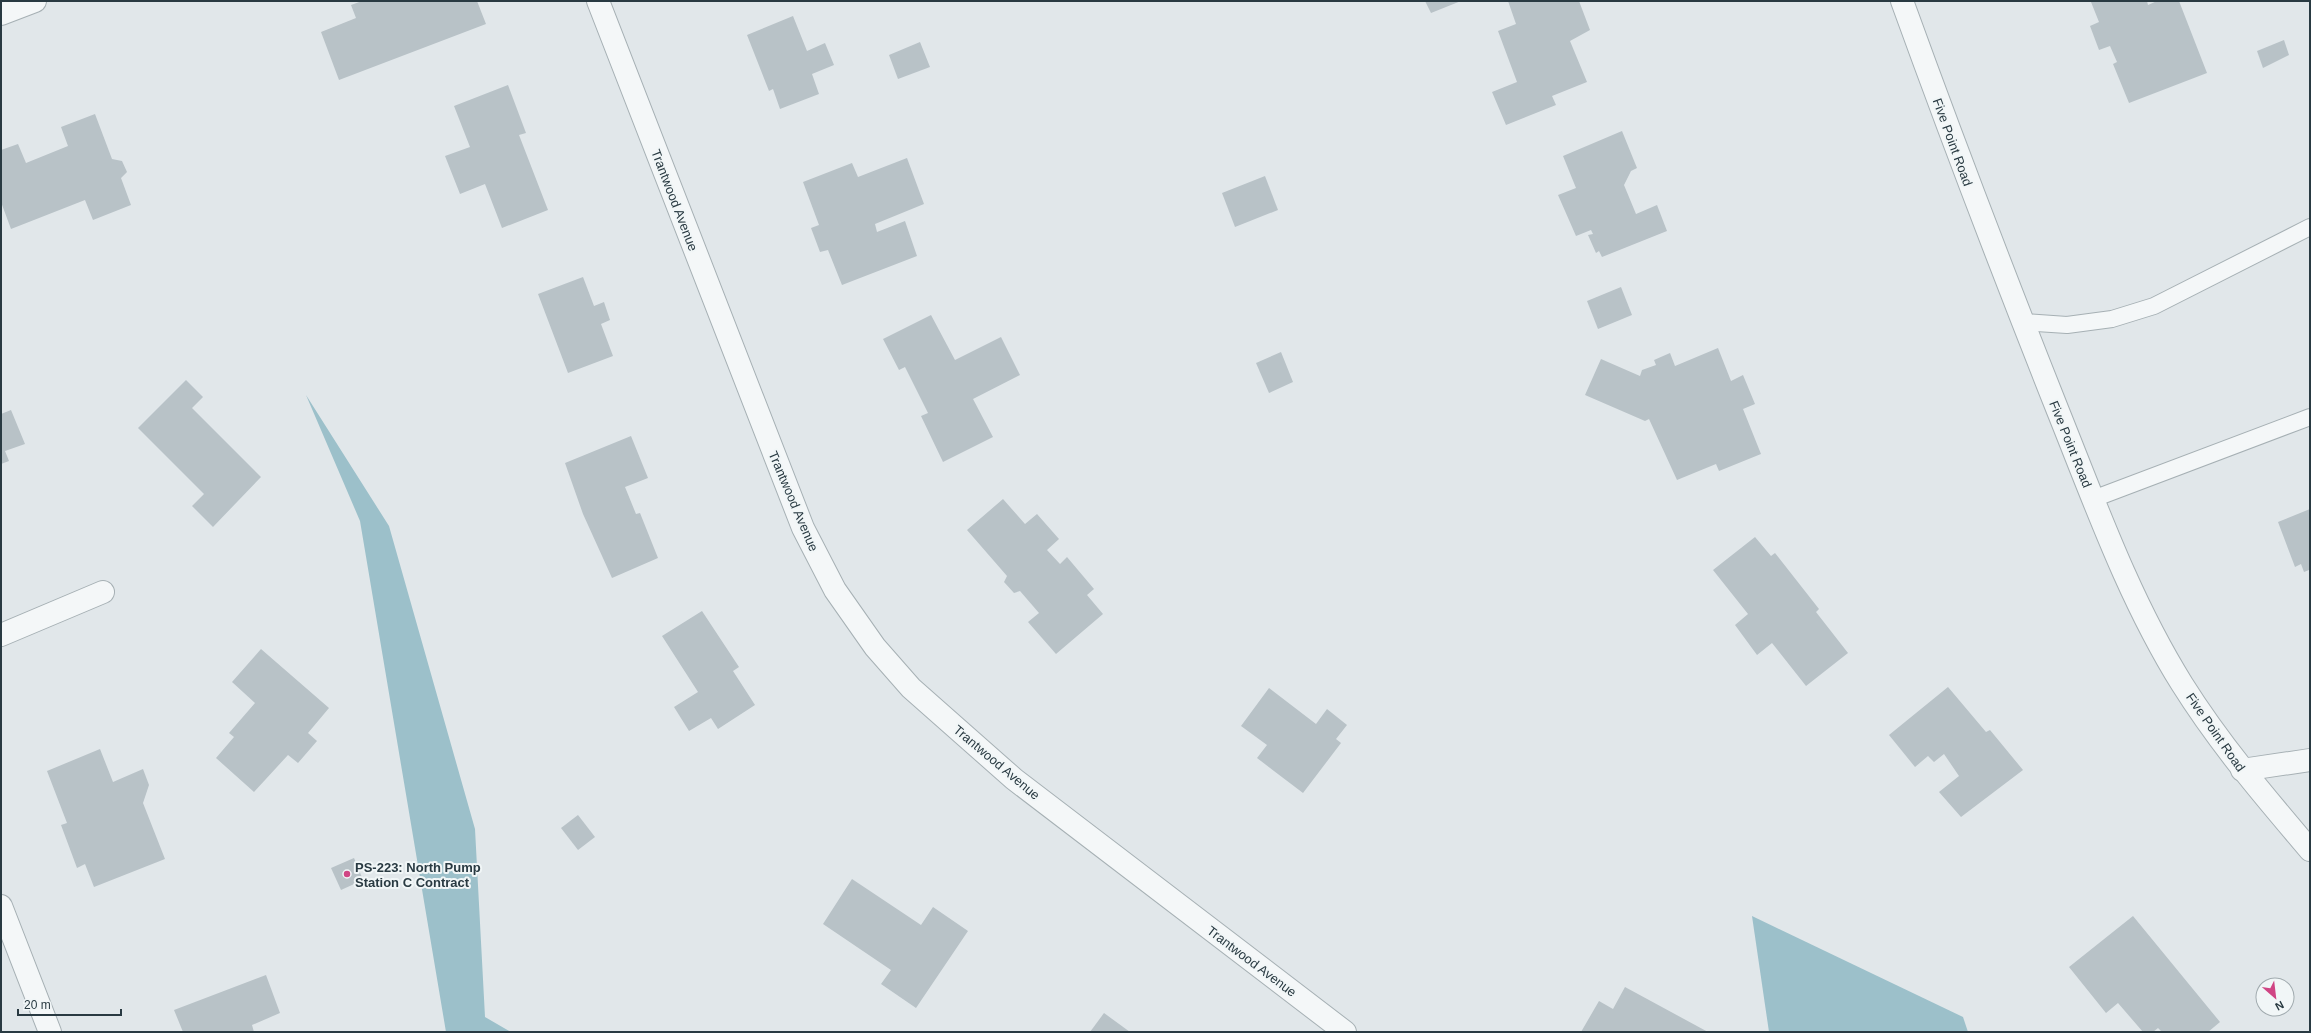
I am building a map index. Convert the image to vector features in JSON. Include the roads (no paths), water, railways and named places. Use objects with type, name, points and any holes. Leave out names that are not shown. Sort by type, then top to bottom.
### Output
[{"type":"street","points":[[1,14],[35,1]]},
{"type":"street","name":"Trantwood Avenue","points":[[598,1],[803,528],[835,590],[875,647],[911,688],[1014,779],[1345,1032]]},
{"type":"street","name":"Five Point Road","points":[[1902,1],[1971,190],[2093,499],[2138,604],[2182,684],[2242,770],[2310,850]]},
{"type":"street","points":[[1,635],[103,592]]},
{"type":"street","points":[[2242,770],[2310,760]]},
{"type":"street","points":[[1,906],[50,1032]]},
{"type":"lane","points":[[2023,322],[2067,325],[2112,319],[2154,306],[2310,227]]},
{"type":"lane","points":[[2093,499],[2310,417]]},
{"type":"water","points":[[306,395],[389,526],[475,829],[485,1017],[511,1032],[446,1032],[360,521]]},
{"type":"water","points":[[1752,916],[1963,1017],[1968,1032],[1769,1032]]},
{"type":"place","name":"PS-223: North Pump Station C Contract","points":[[347,874]]}]
